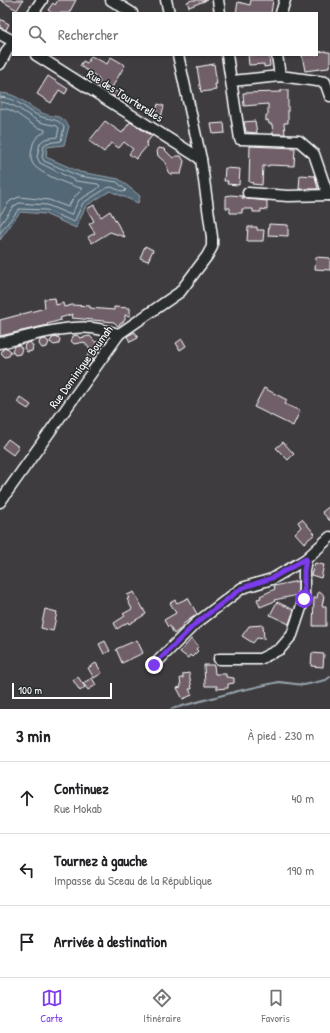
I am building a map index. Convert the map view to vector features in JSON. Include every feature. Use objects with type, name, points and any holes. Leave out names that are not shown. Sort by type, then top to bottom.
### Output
[{"type":"street","points":[[35,12],[42,0]]},
{"type":"street","points":[[111,0],[130,12]]},
{"type":"street","points":[[218,0],[220,12]]},
{"type":"street","points":[[281,12],[285,0]]},
{"type":"street","points":[[0,34],[12,41]]},
{"type":"street","points":[[0,64],[12,43]]},
{"type":"street","name":"Rue des Tourterelles","points":[[38,56],[201,158]]},
{"type":"street","name":"Rue Dominique Boumah","points":[[0,502],[119,334],[180,292],[203,263],[212,247],[212,237],[201,158],[178,56]]},
{"type":"street","points":[[227,56],[240,139],[299,141],[314,154],[329,195],[288,196],[248,193]]},
{"type":"street","points":[[277,56],[280,76]]},
{"type":"street","points":[[232,81],[280,76],[327,79],[330,96]]},
{"type":"street","points":[[0,343],[73,328],[91,328],[119,334]]},
{"type":"street","points":[[154,665],[195,624],[242,588],[272,578],[306,559],[330,537]]},
{"type":"street","points":[[219,659],[260,659],[280,649],[288,640],[292,635],[304,599],[304,571],[306,559]]},
{"type":"water","points":[[0,93],[17,97],[42,113],[59,117],[69,126],[64,145],[47,147],[46,157],[80,172],[119,179],[140,196],[138,203],[110,191],[86,206],[76,228],[45,214],[20,212],[0,240]]},
{"type":"building","points":[[0,0],[23,0],[17,10]]},
{"type":"building","points":[[58,0],[76,0],[70,12],[51,12],[48,10],[53,3],[55,5]]},
{"type":"building","points":[[192,0],[207,0],[189,7],[187,2]]},
{"type":"building","points":[[251,0],[273,0],[271,12],[236,12],[238,2],[250,5]]},
{"type":"building","points":[[0,19],[9,24],[6,30],[0,28]]},
{"type":"building","points":[[318,52],[330,52],[330,66],[328,66],[328,68],[305,71],[302,56],[318,56]]},
{"type":"building","points":[[91,56],[107,64],[111,57],[125,65],[111,89],[121,94],[118,99],[97,86],[100,81],[98,80],[99,78],[80,66],[83,61],[87,63]]},
{"type":"building","points":[[248,56],[269,56],[270,66],[264,67],[264,64],[249,65]]},
{"type":"building","points":[[214,64],[217,84],[215,84],[216,90],[201,92],[197,67]]},
{"type":"building","points":[[48,76],[68,89],[65,94],[59,90],[51,103],[37,94]]},
{"type":"building","points":[[281,90],[288,90],[288,123],[284,123],[285,134],[273,134],[272,124],[269,124],[268,120],[266,121],[266,115],[268,115],[268,104],[244,106],[243,93],[281,92]]},
{"type":"building","points":[[158,104],[164,106],[161,117],[155,115]]},
{"type":"building","points":[[105,121],[122,133],[130,122],[152,136],[147,142],[147,146],[136,159],[129,154],[133,149],[124,142],[119,148],[111,143],[104,152],[89,141]]},
{"type":"building","points":[[255,121],[257,133],[246,132],[244,122]]},
{"type":"building","points":[[224,123],[225,133],[213,134],[211,124]]},
{"type":"building","points":[[250,146],[295,148],[294,166],[263,166],[262,185],[252,184],[253,183],[249,182]]},
{"type":"building","points":[[159,148],[164,149],[173,158],[176,156],[181,156],[184,161],[181,174],[170,174],[168,172],[166,163],[158,156],[157,151]]},
{"type":"building","points":[[225,168],[240,169],[239,185],[227,184],[228,181],[224,181]]},
{"type":"building","points":[[300,175],[315,176],[318,189],[299,189]]},
{"type":"building","points":[[231,195],[267,201],[267,210],[261,209],[261,212],[253,212],[253,209],[242,209],[242,213],[230,213],[230,208],[226,208],[226,196]]},
{"type":"building","points":[[94,205],[101,217],[110,211],[125,237],[110,232],[92,243],[88,237],[95,233],[89,224],[94,221],[87,209]]},
{"type":"building","points":[[269,224],[288,225],[288,236],[268,235]]},
{"type":"building","points":[[248,227],[257,227],[257,230],[264,230],[263,241],[247,241]]},
{"type":"building","points":[[145,246],[153,250],[148,261],[140,258]]},
{"type":"building","points":[[316,257],[330,258],[330,270],[315,269]]},
{"type":"building","points":[[55,298],[56,305],[63,303],[64,307],[72,305],[90,306],[90,308],[114,310],[114,307],[130,308],[130,316],[125,315],[125,320],[118,326],[114,322],[72,318],[73,314],[60,318],[61,320],[47,324],[48,325],[0,336],[0,320],[45,308],[44,299]]},
{"type":"building","points":[[135,332],[138,338],[130,342],[127,336]]},
{"type":"building","points":[[77,335],[80,338],[90,336],[96,343],[97,341],[103,345],[88,366],[83,363],[91,350],[84,342],[74,344],[71,341],[73,336]]},
{"type":"building","points":[[58,337],[60,339],[59,344],[54,345],[50,342],[52,338]]},
{"type":"building","points":[[45,339],[49,342],[47,347],[42,348],[39,344],[40,340]]},
{"type":"building","points":[[182,339],[186,346],[180,350],[176,343]]},
{"type":"building","points":[[30,342],[33,346],[32,351],[27,352],[24,348],[25,344]]},
{"type":"building","points":[[19,345],[22,349],[20,354],[15,355],[12,351],[14,346]]},
{"type":"building","points":[[7,348],[11,351],[9,356],[5,357],[1,353],[3,349]]},
{"type":"building","points":[[264,388],[287,400],[285,404],[300,411],[293,426],[254,407]]},
{"type":"building","points":[[20,397],[31,405],[28,409],[17,402]]},
{"type":"building","points":[[8,439],[19,447],[13,455],[2,447]]},
{"type":"building","points":[[283,442],[294,454],[288,460],[276,448]]},
{"type":"building","points":[[330,506],[330,521],[322,512]]},
{"type":"building","points":[[302,519],[315,534],[304,543],[295,533],[301,527],[298,522]]},
{"type":"building","points":[[315,563],[324,565],[321,578],[311,575]]},
{"type":"building","points":[[298,581],[298,595],[274,600],[275,601],[260,607],[257,599],[275,589],[274,586]]},
{"type":"building","points":[[134,592],[146,614],[117,629],[114,623],[125,616],[123,614],[132,609],[127,599],[129,598],[127,595]]},
{"type":"building","points":[[318,592],[324,596],[322,606],[326,606],[326,626],[313,626],[314,598],[317,598]]},
{"type":"building","points":[[188,598],[197,614],[182,625],[183,627],[174,634],[170,626],[168,627],[164,620],[176,613],[170,603],[175,600],[177,603]]},
{"type":"building","points":[[277,602],[294,610],[289,624],[270,615]]},
{"type":"building","points":[[45,609],[57,612],[53,631],[41,628]]},
{"type":"building","points":[[263,625],[264,639],[257,638],[253,643],[242,636],[249,626]]},
{"type":"building","points":[[191,639],[199,646],[196,649],[198,651],[192,657],[190,655],[188,658],[180,652]]},
{"type":"building","points":[[137,640],[143,653],[122,663],[116,649]]},
{"type":"building","points":[[105,641],[110,651],[104,654],[99,644]]},
{"type":"building","points":[[312,653],[324,654],[323,667],[311,666]]},
{"type":"building","points":[[96,663],[102,673],[94,678],[88,668]]},
{"type":"building","points":[[204,665],[214,665],[215,674],[226,674],[226,677],[234,678],[234,683],[228,684],[228,688],[217,689],[217,686],[205,686]]},
{"type":"building","points":[[189,673],[192,689],[189,689],[192,695],[183,699],[177,688],[181,687],[180,678],[183,678],[183,674]]},
{"type":"building","points":[[78,677],[85,687],[80,691],[73,680]]},
{"type":"building","points":[[92,678],[96,685],[88,690],[83,683]]},
{"type":"waterway","points":[[171,709],[238,691],[279,682],[304,685],[326,680],[330,677]]},
{"type":"route","points":[[154,665],[195,624],[242,588],[272,578],[306,559],[304,571],[304,599]]}]
